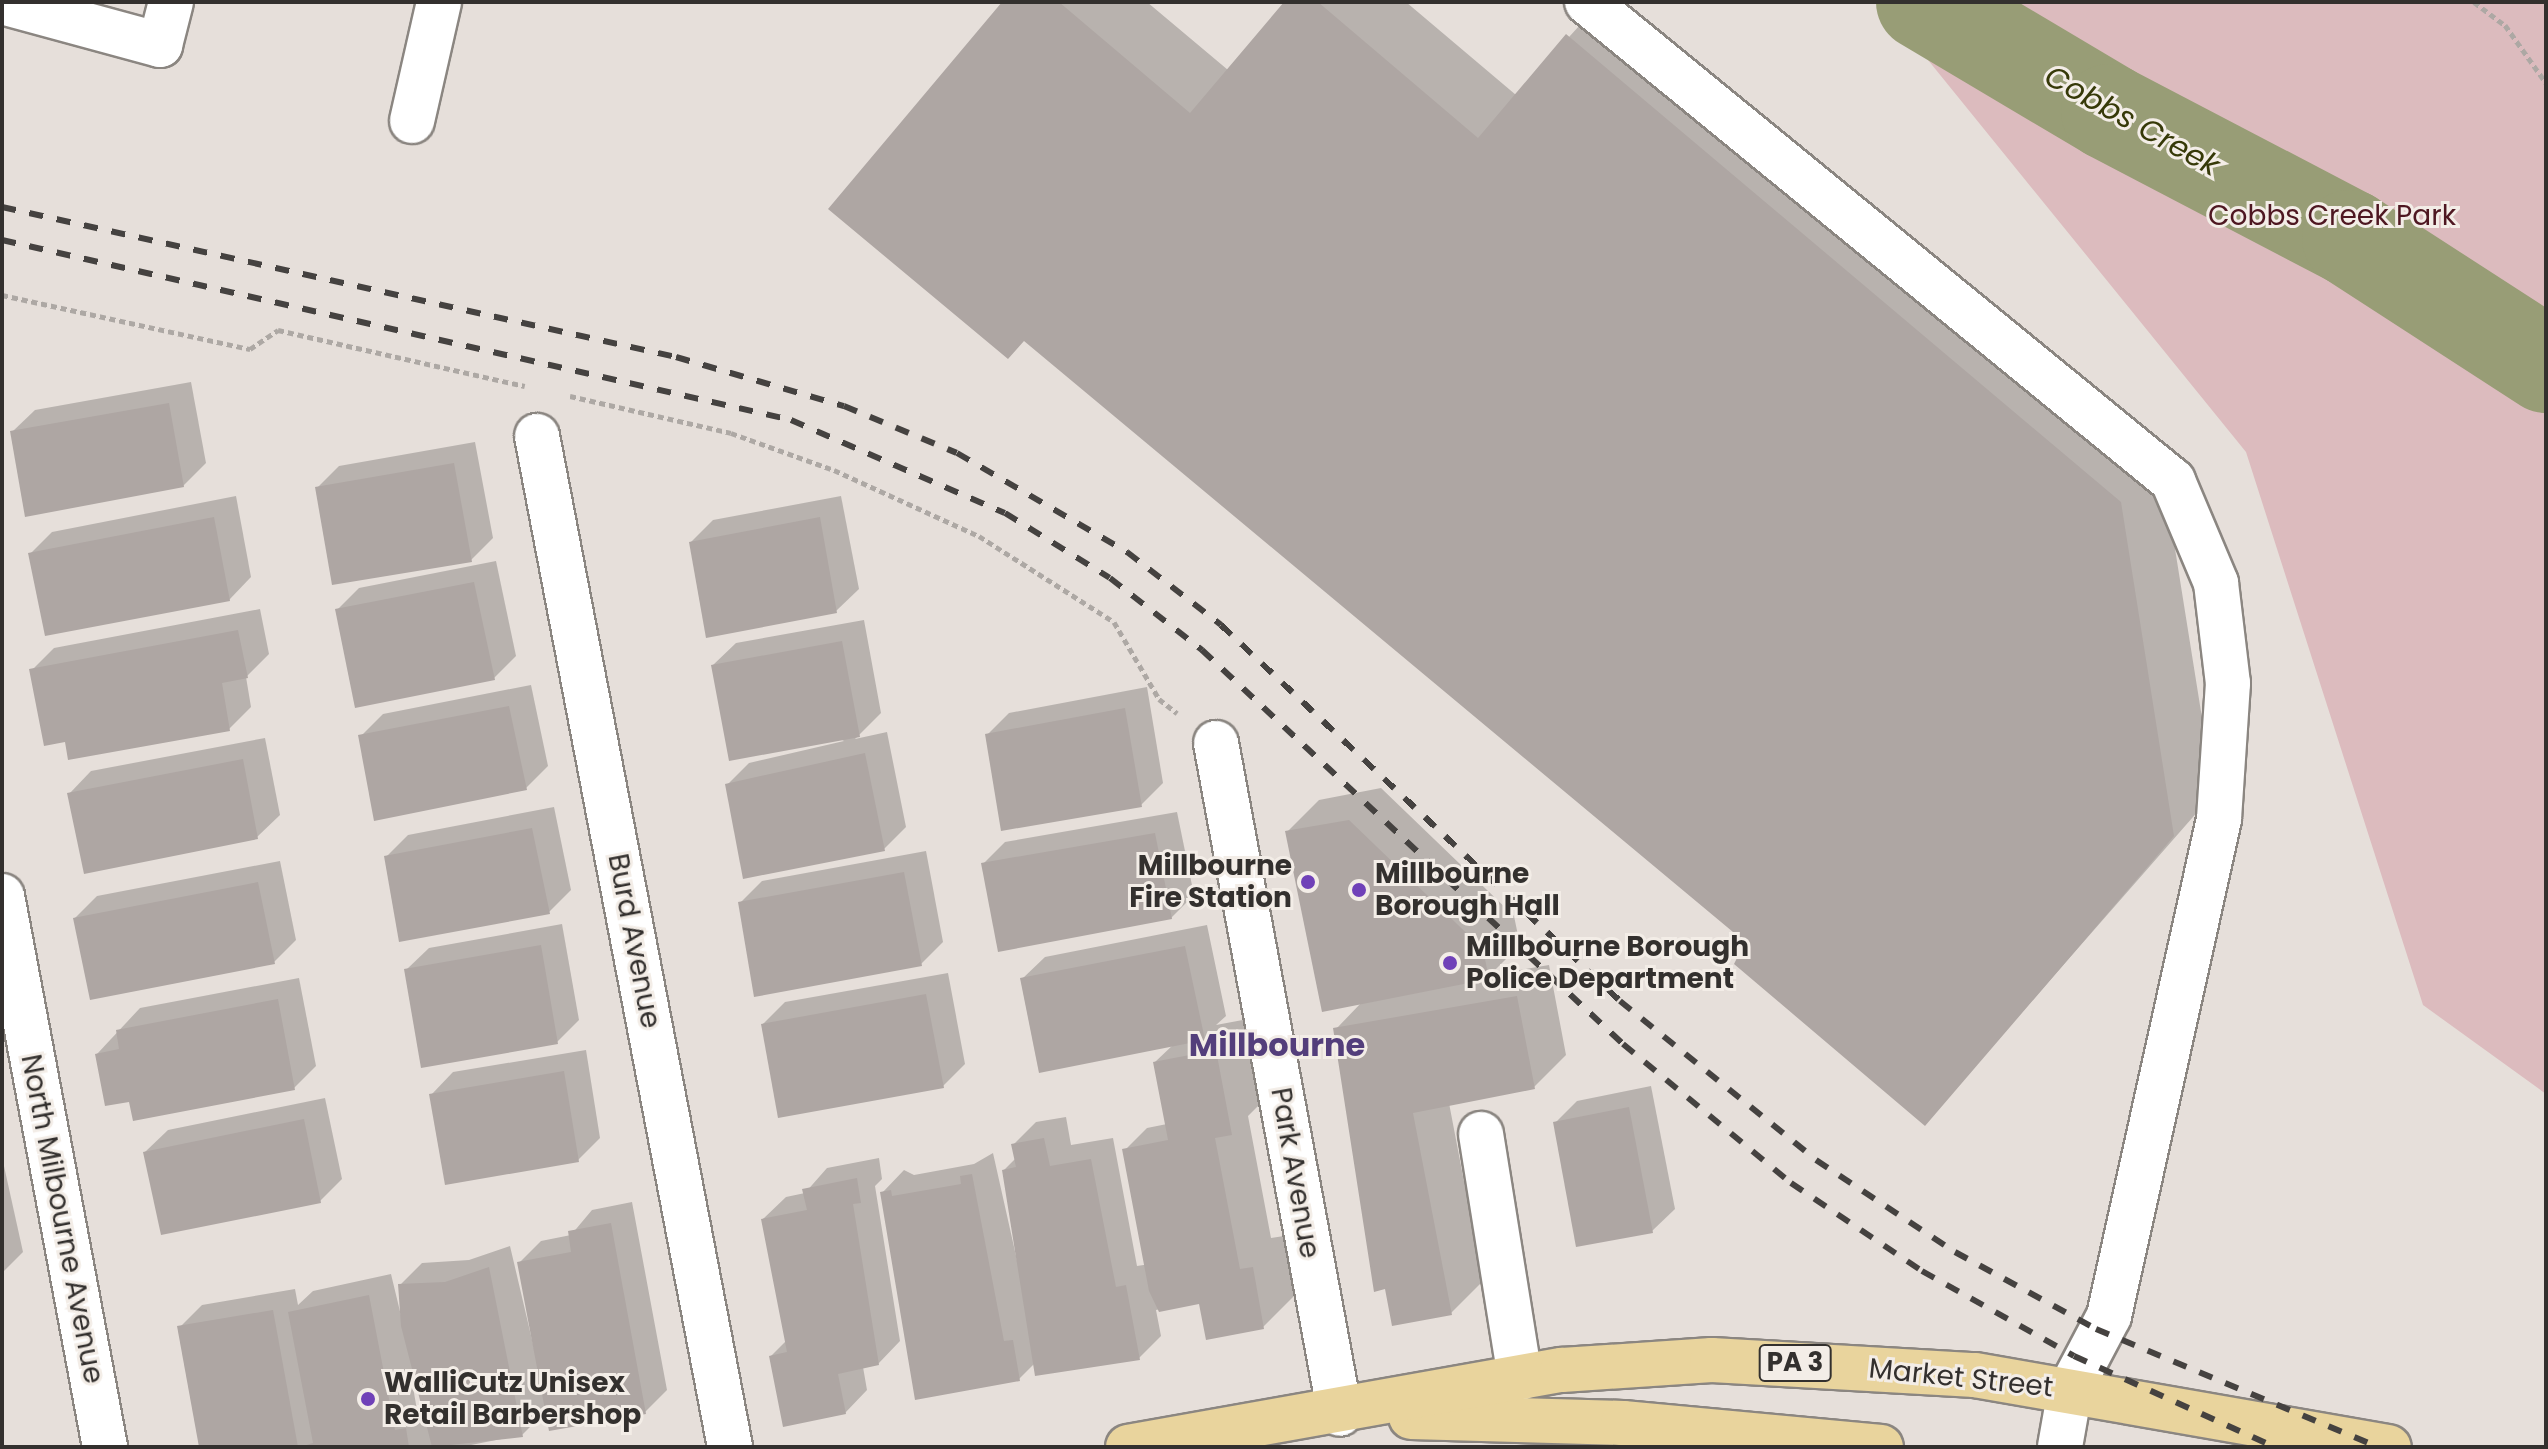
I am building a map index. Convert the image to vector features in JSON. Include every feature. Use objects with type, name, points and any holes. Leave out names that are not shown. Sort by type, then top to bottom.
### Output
[{"type":"main road","name":"Market Street","points":[[1128,1447],[1340,1414],[1520,1378],[1712,1360],[1880,1367],[2070,1390],[2389,1447]]},
{"type":"main road","name":"Market Street","points":[[1340,1414],[1623,1423],[1881,1447]]},
{"type":"street","points":[[2,2],[160,45],[171,2]]},
{"type":"street","points":[[412,121],[439,2]]},
{"type":"street","points":[[1587,2],[2173,481],[2216,583],[2228,683],[2219,819],[2109,1316],[2070,1390],[2060,1447]]},
{"type":"street","name":"Burd Avenue","points":[[537,436],[730,1447]]},
{"type":"street","name":"Park Avenue","points":[[1216,743],[1340,1414]]},
{"type":"street","name":"North Milbourne Avenue","points":[[2,896],[105,1447]]},
{"type":"street","points":[[1481,1134],[1520,1378]]},
{"type":"path","points":[[2474,2],[2505,25],[2546,83]]},
{"type":"path","points":[[2,295],[250,349],[278,330],[532,388]]},
{"type":"path","points":[[501,381],[503,391]]},
{"type":"path","points":[[562,395],[731,433],[834,470],[979,536],[1114,622],[1159,699],[1216,743]]},
{"type":"green space","name":"Cobbs Creek Park","points":[[1881,2],[2546,2],[2546,1094],[2423,1005],[2246,452]]},
{"type":"building","points":[[1002,2],[1059,2],[1190,113],[1284,2],[1318,2],[1478,138],[1566,34],[2121,502],[2174,836],[1925,1126],[1734,964],[1745,942],[1024,341],[1008,359],[828,209]]},
{"type":"building","points":[[169,403],[184,487],[25,517],[10,431]]},
{"type":"building","points":[[454,463],[472,562],[332,585],[315,487]]},
{"type":"building","points":[[214,517],[230,601],[45,636],[28,553]]},
{"type":"building","points":[[820,517],[837,613],[706,638],[689,542]]},
{"type":"building","points":[[474,582],[495,680],[355,708],[335,609]]},
{"type":"building","points":[[238,630],[248,678],[222,683],[230,731],[68,760],[65,742],[44,746],[29,669]]},
{"type":"building","points":[[842,641],[860,737],[729,761],[711,665]]},
{"type":"building","points":[[509,706],[527,790],[374,821],[358,735]]},
{"type":"building","points":[[1125,708],[1142,807],[1001,831],[985,734]]},
{"type":"building","points":[[865,753],[885,851],[743,879],[725,784]]},
{"type":"building","points":[[243,759],[258,839],[84,874],[67,793]]},
{"type":"building","name":"Millbourne Borough Hall","points":[[1349,820],[1483,949],[1489,979],[1322,1012],[1285,831]]},
{"type":"building","points":[[532,828],[550,914],[399,942],[384,856]]},
{"type":"building","points":[[1155,833],[1172,919],[998,952],[981,863]]},
{"type":"building","points":[[904,872],[922,966],[754,997],[738,902]]},
{"type":"building","points":[[258,882],[275,964],[90,1000],[73,918]]},
{"type":"building","points":[[541,945],[558,1044],[421,1068],[404,969]]},
{"type":"building","points":[[1185,946],[1205,1040],[1039,1073],[1020,978]]},
{"type":"building","points":[[926,994],[944,1088],[778,1118],[761,1024]]},
{"type":"building","points":[[1517,996],[1535,1089],[1413,1113],[1452,1315],[1392,1326],[1385,1289],[1374,1292],[1333,1028]]},
{"type":"building","points":[[278,999],[295,1090],[133,1121],[129,1102],[105,1106],[95,1054],[119,1049],[116,1030]]},
{"type":"building","points":[[1216,1050],[1232,1135],[1215,1138],[1240,1269],[1253,1267],[1264,1329],[1206,1340],[1199,1304],[1159,1312],[1149,1291],[1122,1149],[1168,1140],[1153,1062]]},
{"type":"building","points":[[564,1071],[579,1162],[445,1185],[429,1094]]},
{"type":"building","points":[[1629,1107],[1653,1233],[1576,1247],[1553,1122]]},
{"type":"building","points":[[304,1119],[321,1203],[161,1235],[143,1152]]},
{"type":"building","points":[[1044,1138],[1050,1166],[1091,1159],[1116,1287],[1126,1285],[1140,1360],[1035,1376],[1002,1170],[1016,1167],[1011,1144]]},
{"type":"building","points":[[972,1174],[1004,1341],[1013,1340],[1020,1381],[915,1400],[880,1192],[891,1190],[892,1196],[961,1184],[960,1176]]},
{"type":"building","points":[[857,1178],[861,1203],[853,1204],[879,1365],[838,1374],[846,1414],[783,1427],[769,1356],[787,1352],[761,1219],[807,1210],[802,1189]]},
{"type":"building","points":[[611,1223],[646,1414],[549,1431],[517,1262],[571,1252],[568,1231]]},
{"type":"building","points":[[489,1267],[523,1437],[432,1447],[401,1326],[398,1284],[445,1282]]},
{"type":"building","points":[[369,1295],[395,1430],[406,1428],[409,1447],[300,1447],[313,1443],[288,1312]]},
{"type":"building","points":[[273,1310],[298,1447],[199,1447],[177,1326]]},
{"type":"waterway","name":"Cobbs Creek","points":[[1924,2],[2109,112],[2350,238],[2546,365]]},
{"type":"railway","points":[[2,207],[676,357],[844,406],[957,453],[1127,552],[1221,625],[1620,1001],[1816,1160],[1955,1252],[2096,1329],[2378,1447]]},
{"type":"railway","points":[[2,240],[791,420],[1005,513],[1110,578],[1202,650],[1623,1044],[1791,1183],[1922,1271],[2074,1356],[2275,1447]]},
{"type":"place","name":"Millbourne Fire Station","points":[[1308,882]]},
{"type":"place","name":"Millbourne Borough Hall","points":[[1359,890]]},
{"type":"place","name":"Millbourne Borough Police Department","points":[[1450,963]]},
{"type":"place","name":"WalliCutz Unisex Retail Barbershop","points":[[368,1399]]},
{"type":"district","name":"Millbourne","points":[[1277,1045]]}]
